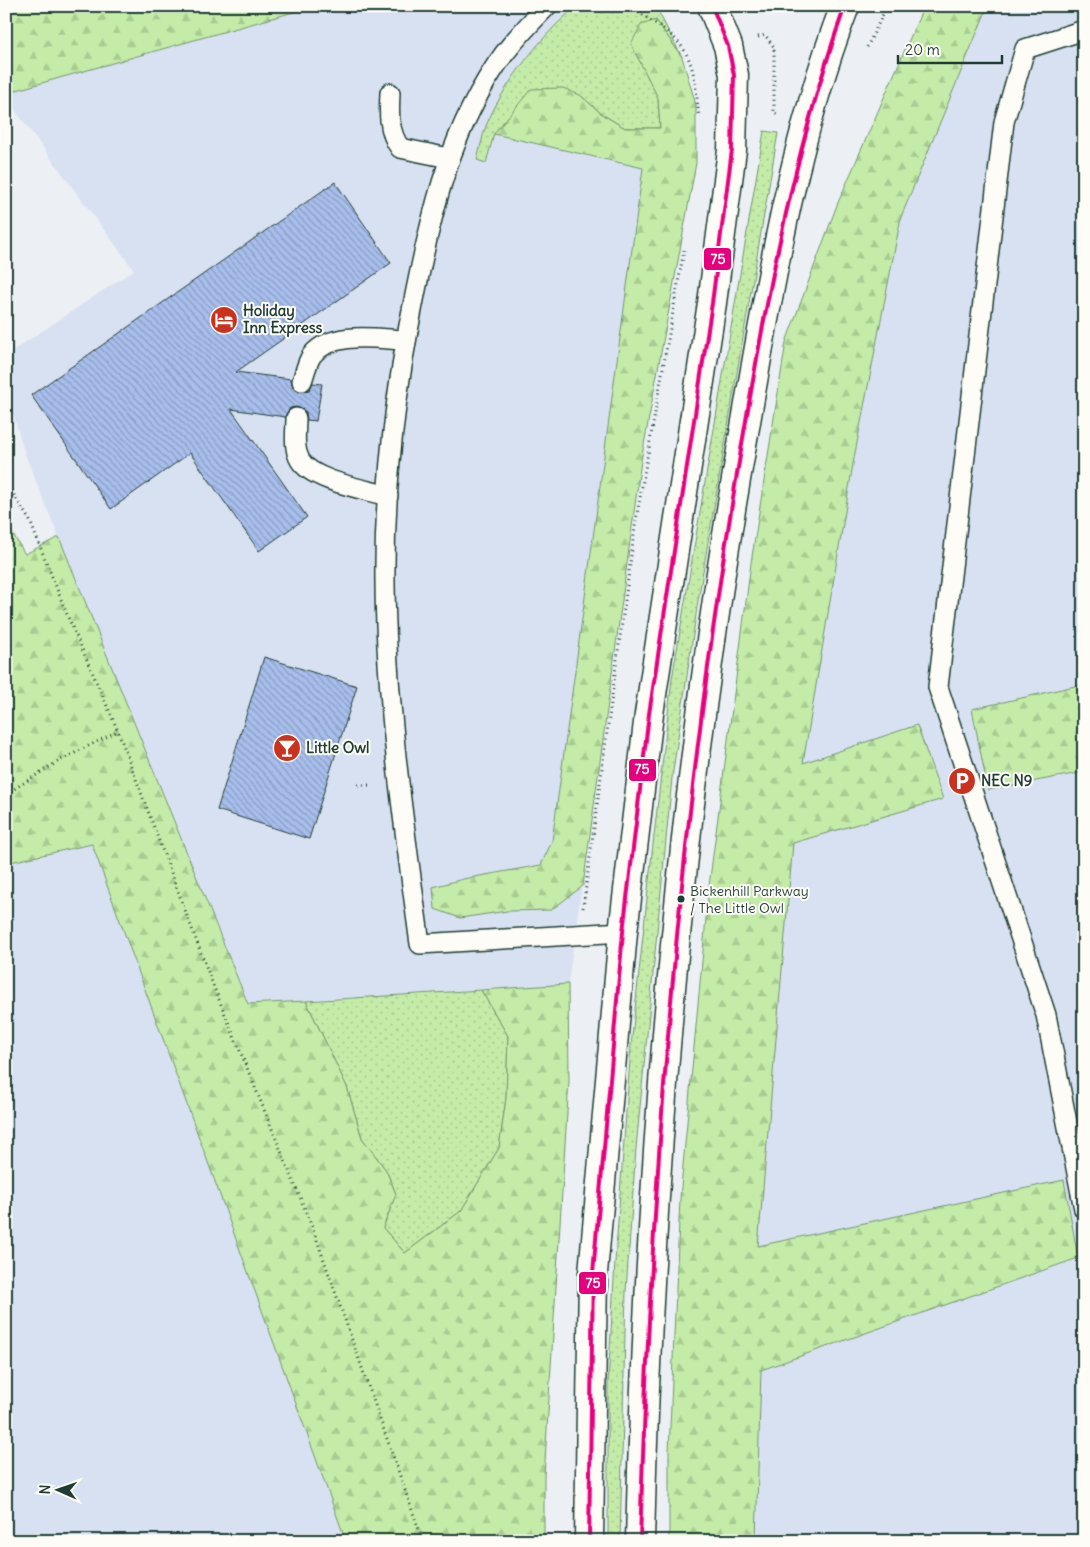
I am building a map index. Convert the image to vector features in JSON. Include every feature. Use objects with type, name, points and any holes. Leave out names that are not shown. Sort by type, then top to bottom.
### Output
[{"type":"main road","points":[[589,1541],[593,1272],[622,932],[649,714],[715,284],[732,150],[734,75],[728,46],[712,6]]},
{"type":"main road","points":[[640,1541],[648,1289],[666,1043],[693,764],[712,627],[766,310],[787,207],[807,125],[845,6]]},
{"type":"lane","points":[[547,6],[506,51],[491,72],[460,131],[449,158],[421,262],[393,414],[385,583],[389,673],[395,745],[420,944],[622,932]]},
{"type":"lane","points":[[1084,30],[1025,49],[1004,122],[938,687],[1046,1015],[1084,1209]]},
{"type":"lane","points":[[390,93],[389,113],[392,138],[400,148],[449,158]]},
{"type":"lane","points":[[302,381],[311,357],[320,347],[347,339],[406,340]]},
{"type":"lane","points":[[296,418],[295,444],[300,459],[307,470],[318,476],[388,496]]},
{"type":"path","points":[[630,6],[676,39],[685,51],[695,82],[700,124]]},
{"type":"path","points":[[580,934],[636,520],[686,242]]},
{"type":"path","points":[[6,482],[30,521],[68,617],[118,731],[213,984],[313,1229],[424,1541]]},
{"type":"path","points":[[6,794],[58,761],[118,731]]},
{"type":"shaded area","points":[[315,6],[653,6],[673,37],[682,57],[696,105],[696,163],[641,461],[568,984],[249,1004],[26,457],[6,392],[6,355],[134,270],[6,98],[6,93]]},
{"type":"shaded area","name":"NEC N9","points":[[931,6],[1084,6],[1084,1541],[705,1541],[712,1225]]},
{"type":"shaded area","points":[[92,844],[346,1541],[6,1541],[6,863]]},
{"type":"green space","points":[[6,6],[315,6],[6,93]]},
{"type":"green space","points":[[577,6],[653,6],[658,11],[682,57],[656,20],[632,44],[658,98],[660,128],[625,128],[603,115],[580,95],[494,134],[486,163],[477,160],[486,126],[493,110],[513,77],[551,30]]},
{"type":"green space","points":[[924,6],[988,6],[901,217],[854,458],[803,763],[917,725],[943,799],[793,843],[758,1246],[1064,1180],[1078,1258],[761,1370],[756,1541],[669,1541],[669,1451],[680,1198],[709,886],[751,563],[786,342],[837,205]]},
{"type":"green space","points":[[656,20],[682,57],[696,105],[696,163],[641,461],[583,886],[551,910],[507,911],[460,918],[435,909],[433,887],[463,879],[541,865],[552,841],[643,168],[494,134],[531,89],[563,88],[580,95],[603,115],[625,128],[660,128],[658,98],[631,44],[641,25]]},
{"type":"green space","points":[[764,131],[778,133],[698,601],[672,778],[636,1148],[626,1291],[620,1541],[608,1541],[608,1384],[615,1262],[631,1046],[651,862],[672,679]]},
{"type":"green space","points":[[6,523],[25,554],[59,537],[248,1004],[306,1001],[347,1087],[362,1138],[386,1170],[396,1194],[383,1228],[405,1253],[461,1211],[499,1148],[506,1098],[508,1036],[481,990],[568,984],[569,1081],[544,1477],[544,1541],[346,1541],[92,844],[6,863]]},
{"type":"green space","points":[[1084,684],[1084,772],[988,790],[972,709]]},
{"type":"green space","points":[[481,990],[508,1036],[506,1098],[499,1148],[461,1211],[405,1253],[383,1228],[396,1194],[386,1170],[362,1138],[347,1087],[306,1001]]},
{"type":"building","name":"Holiday Inn Express","points":[[335,182],[391,263],[236,372],[291,379],[293,388],[299,392],[309,390],[313,383],[322,384],[316,421],[307,420],[306,412],[297,407],[290,408],[285,417],[231,409],[307,517],[259,551],[190,453],[111,509],[31,395]]},
{"type":"building","name":"Little Owl","points":[[264,657],[357,686],[309,839],[217,810]]},
{"type":"transit line","name":"75","points":[[589,1541],[593,1273],[623,932],[649,714],[712,303],[732,150],[734,75],[728,46],[712,6]]},
{"type":"transit line","name":"75","points":[[640,1541],[651,1278],[670,1015],[682,884],[714,623],[744,431],[766,308],[792,186],[825,66],[845,6]]},
{"type":"place","name":"Holiday Inn Express","points":[[224,320]]},
{"type":"place","name":"Little Owl","points":[[287,748]]},
{"type":"place","name":"NEC N9","points":[[962,781]]},
{"type":"place","name":"Bickenhill Parkway / The Little Owl","points":[[681,899]]}]
